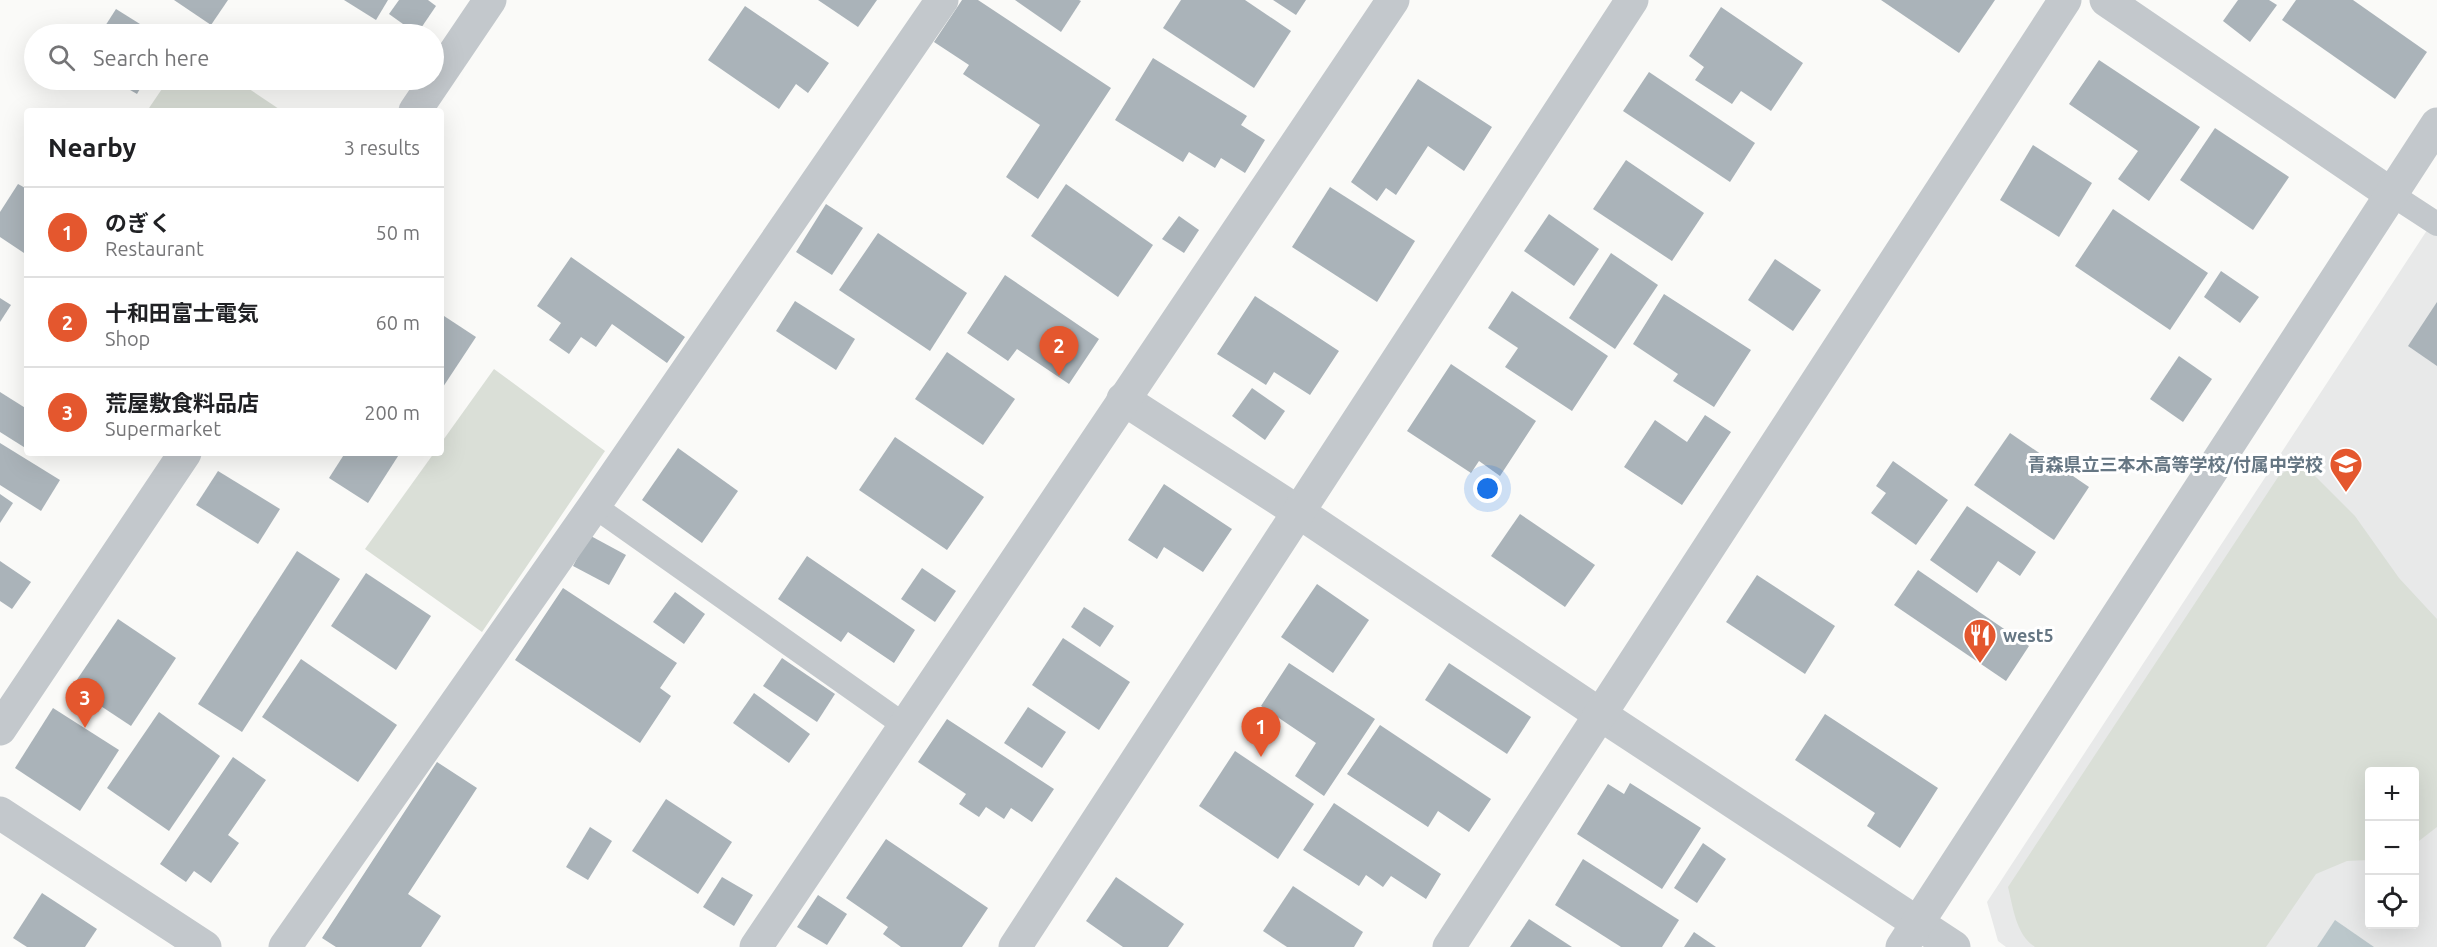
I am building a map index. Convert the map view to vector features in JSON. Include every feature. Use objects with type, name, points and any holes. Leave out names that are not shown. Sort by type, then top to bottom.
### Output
[{"type":"street","points":[[444,68],[490,0]]},
{"type":"street","points":[[285,947],[594,506],[942,0]]},
{"type":"street","points":[[756,947],[1393,0]]},
{"type":"street","points":[[1015,947],[1632,0]]},
{"type":"street","points":[[1449,947],[2065,0]]},
{"type":"street","points":[[2106,0],[2391,194]]},
{"type":"street","points":[[417,108],[429,90]]},
{"type":"street","points":[[1910,935],[2437,124]]},
{"type":"street","points":[[1123,399],[1298,511],[1601,716],[1910,935],[1954,947]]},
{"type":"street","points":[[0,729],[183,456]]},
{"type":"street","points":[[0,813],[205,947]]},
{"type":"lane","points":[[2391,194],[2437,224]]},
{"type":"lane","points":[[594,506],[904,724]]},
{"type":"shaded area","points":[[161,90],[251,90],[278,108],[149,108]]},
{"type":"shaded area","name":"青森県立三本木高等学校/付属中学校","points":[[2437,215],[2437,947],[2006,947],[1998,941],[1987,902]]},
{"type":"shaded area","points":[[494,369],[605,451],[482,632],[365,549],[432,456],[444,456],[444,439]]},
{"type":"shaded area","name":"青森県立三本木高等学校/付属中学校","points":[[2303,464],[2355,516],[2399,578],[2437,619],[2437,827],[2419,841],[2419,767],[2365,767],[2365,860],[2347,861],[2316,874],[2266,947],[2035,947],[2019,928],[2008,887],[2280,474]]},
{"type":"shaded area","points":[[2335,920],[2374,947],[2317,947]]},
{"type":"building","points":[[174,0],[228,0],[210,24]]},
{"type":"building","points":[[344,0],[388,0],[376,20]]},
{"type":"building","points":[[399,0],[428,0],[436,6],[424,24],[403,24],[389,14]]},
{"type":"building","points":[[818,0],[877,0],[858,27]]},
{"type":"building","points":[[962,0],[978,0],[1111,88],[1038,199],[1006,177],[1040,125],[963,74],[969,65],[934,42]]},
{"type":"building","points":[[1015,0],[1079,0],[1081,1],[1061,32]]},
{"type":"building","points":[[1181,0],[1245,0],[1291,31],[1254,88],[1163,28]]},
{"type":"building","points":[[1273,0],[1306,0],[1296,15]]},
{"type":"building","points":[[1881,0],[1995,0],[1959,53]]},
{"type":"building","points":[[2238,0],[2269,0],[2277,5],[2250,42],[2223,21]]},
{"type":"building","points":[[2296,0],[2353,0],[2427,52],[2395,99],[2282,20]]},
{"type":"building","points":[[745,6],[829,63],[808,93],[796,84],[779,109],[708,60]]},
{"type":"building","points":[[1721,7],[1803,63],[1771,111],[1741,91],[1732,104],[1695,80],[1704,67],[1689,56]]},
{"type":"building","points":[[116,9],[140,24],[106,24]]},
{"type":"building","points":[[1153,58],[1247,116],[1241,125],[1265,140],[1245,173],[1221,158],[1215,168],[1189,152],[1183,162],[1115,120]]},
{"type":"building","points":[[2099,60],[2200,127],[2149,201],[2118,179],[2138,151],[2069,104]]},
{"type":"building","points":[[1649,72],[1755,143],[1730,182],[1623,111]]},
{"type":"building","points":[[1418,79],[1492,127],[1464,171],[1428,146],[1396,195],[1386,188],[1377,201],[1351,182]]},
{"type":"building","points":[[2215,128],[2289,177],[2253,230],[2180,180]]},
{"type":"building","points":[[2033,145],[2092,183],[2059,237],[2000,200]]},
{"type":"building","points":[[1626,160],[1704,213],[1672,261],[1593,209]]},
{"type":"building","points":[[18,184],[24,187],[24,253],[0,237],[0,212]]},
{"type":"building","points":[[1066,184],[1153,245],[1118,297],[1031,236]]},
{"type":"building","points":[[1330,187],[1415,241],[1377,302],[1292,247]]},
{"type":"building","points":[[826,204],[863,228],[832,275],[796,252]]},
{"type":"building","points":[[2113,209],[2208,273],[2170,330],[2075,266]]},
{"type":"building","points":[[1549,214],[1599,249],[1574,286],[1524,251]]},
{"type":"building","points":[[1179,216],[1199,230],[1184,253],[1162,239]]},
{"type":"building","points":[[878,233],[967,293],[930,351],[839,290]]},
{"type":"building","points":[[1611,253],[1658,285],[1615,349],[1569,318]]},
{"type":"building","points":[[571,257],[685,337],[667,363],[612,324],[596,347],[581,337],[569,354],[549,340],[561,323],[537,306]]},
{"type":"building","points":[[1775,259],[1821,290],[1793,331],[1748,300]]},
{"type":"building","points":[[2221,271],[2259,297],[2240,323],[2204,297]]},
{"type":"building","points":[[1005,275],[1099,339],[1069,384],[1017,349],[1008,361],[967,333]]},
{"type":"building","points":[[1512,291],[1608,356],[1572,411],[1505,367],[1518,348],[1488,328]]},
{"type":"building","points":[[1664,294],[1751,350],[1714,407],[1673,381],[1678,374],[1633,344]]},
{"type":"building","points":[[1255,296],[1339,351],[1310,395],[1274,372],[1266,385],[1217,354]]},
{"type":"building","points":[[0,298],[11,305],[0,322]]},
{"type":"building","points":[[795,301],[855,339],[836,370],[776,331]]},
{"type":"building","points":[[2437,302],[2437,366],[2408,346]]},
{"type":"building","points":[[444,316],[476,337],[444,385]]},
{"type":"building","points":[[947,352],[1015,399],[983,445],[915,399]]},
{"type":"building","points":[[2179,356],[2212,379],[2183,422],[2150,399]]},
{"type":"building","points":[[1451,364],[1536,421],[1500,476],[1479,461],[1471,473],[1407,431]]},
{"type":"building","points":[[1252,388],[1285,411],[1265,440],[1232,416]]},
{"type":"building","points":[[0,392],[24,407],[24,447],[0,432]]},
{"type":"building","points":[[1705,415],[1731,432],[1682,505],[1624,467],[1655,420],[1687,442]]},
{"type":"building","points":[[2010,433],[2089,487],[2054,540],[1974,485]]},
{"type":"building","points":[[895,437],[984,497],[947,550],[859,490]]},
{"type":"building","points":[[0,443],[60,480],[41,511],[0,485]]},
{"type":"building","points":[[678,448],[738,491],[702,543],[642,500]]},
{"type":"building","points":[[343,456],[398,456],[368,503],[329,478]]},
{"type":"building","points":[[1893,461],[1948,500],[1916,545],[1871,513],[1886,493],[1876,486]]},
{"type":"building","points":[[218,471],[280,509],[258,544],[196,505]]},
{"type":"building","points":[[1164,484],[1232,529],[1203,572],[1164,547],[1157,559],[1128,540]]},
{"type":"building","points":[[0,494],[13,503],[0,523]]},
{"type":"building","points":[[1967,506],[2036,552],[2020,576],[1998,561],[1977,593],[1930,560]]},
{"type":"building","points":[[1520,514],[1595,565],[1565,607],[1491,556]]},
{"type":"building","points":[[589,535],[626,555],[609,585],[573,566]]},
{"type":"building","points":[[297,551],[340,579],[242,732],[198,704]]},
{"type":"building","points":[[807,556],[915,630],[894,663],[848,632],[841,642],[778,599]]},
{"type":"building","points":[[0,561],[31,582],[12,609],[0,601]]},
{"type":"building","points":[[922,568],[956,591],[935,622],[901,599]]},
{"type":"building","points":[[1918,570],[2029,646],[2006,681],[1894,605]]},
{"type":"building","points":[[366,573],[431,616],[396,670],[331,626]]},
{"type":"building","points":[[1757,575],[1835,626],[1805,674],[1726,622]]},
{"type":"building","points":[[1317,584],[1369,620],[1333,673],[1281,637]]},
{"type":"building","points":[[563,588],[677,663],[660,688],[671,696],[640,743],[515,660]]},
{"type":"building","points":[[675,592],[705,614],[684,644],[653,622]]},
{"type":"building","points":[[1084,607],[1114,626],[1100,647],[1071,627]]},
{"type":"building","points":[[118,619],[176,658],[131,726],[72,687]]},
{"type":"building","points":[[1063,638],[1130,682],[1099,730],[1032,685]]},
{"type":"building","points":[[782,658],[835,694],[817,722],[763,686]]},
{"type":"building","points":[[301,659],[397,725],[358,782],[262,717]]},
{"type":"building","points":[[1289,663],[1375,719],[1324,796],[1295,776],[1316,743],[1261,706]]},
{"type":"building","points":[[1449,663],[1531,717],[1507,754],[1425,700]]},
{"type":"building","points":[[754,693],[810,734],[789,763],[733,723]]},
{"type":"building","points":[[1028,707],[1066,732],[1042,768],[1004,743]]},
{"type":"building","points":[[53,708],[119,750],[80,811],[15,768]]},
{"type":"building","points":[[159,712],[220,756],[169,831],[107,788]]},
{"type":"building","points":[[1825,714],[1938,788],[1900,848],[1867,826],[1875,813],[1795,760]]},
{"type":"building","points":[[947,719],[1054,789],[1032,822],[1011,808],[1004,819],[986,807],[979,817],[959,804],[966,794],[918,762]]},
{"type":"building","points":[[1380,725],[1491,799],[1469,832],[1438,811],[1428,827],[1347,774]]},
{"type":"building","points":[[1235,751],[1314,804],[1278,859],[1199,806]]},
{"type":"building","points":[[233,757],[266,780],[228,835],[239,843],[211,883],[194,871],[186,882],[160,864]]},
{"type":"building","points":[[437,762],[477,788],[408,894],[441,916],[421,947],[336,947],[322,938]]},
{"type":"building","points":[[1630,783],[1701,828],[1662,889],[1577,834],[1608,784],[1624,794]]},
{"type":"building","points":[[666,799],[732,842],[698,894],[632,851]]},
{"type":"building","points":[[1334,803],[1441,874],[1426,899],[1391,876],[1383,887],[1366,875],[1359,886],[1303,850]]},
{"type":"building","points":[[590,827],[612,841],[588,880],[566,867]]},
{"type":"building","points":[[886,839],[988,908],[962,947],[901,947],[883,934],[888,927],[846,898]]},
{"type":"building","points":[[1703,843],[1726,859],[1697,903],[1674,888]]},
{"type":"building","points":[[1583,859],[1679,920],[1662,947],[1621,947],[1555,905]]},
{"type":"building","points":[[722,877],[753,895],[734,926],[703,907]]},
{"type":"building","points":[[1116,877],[1184,924],[1168,947],[1123,947],[1086,921]]},
{"type":"building","points":[[1293,886],[1363,932],[1354,947],[1287,947],[1263,931]]},
{"type":"building","points":[[42,893],[97,929],[85,947],[27,947],[13,938]]},
{"type":"building","points":[[818,895],[847,914],[827,945],[797,927]]},
{"type":"building","points":[[1529,919],[1572,947],[1510,947]]},
{"type":"building","points":[[1694,932],[1716,947],[1684,947]]},
{"type":"place","name":"十和田富士電気","points":[[1059,376]]},
{"type":"place","name":"青森県立三本木高等学校/付属中学校","points":[[2346,493]]},
{"type":"place","name":"west5","points":[[1980,664]]},
{"type":"place","name":"荒屋敷食料品店","points":[[85,728]]},
{"type":"place","name":"のぎく","points":[[1261,757]]}]
